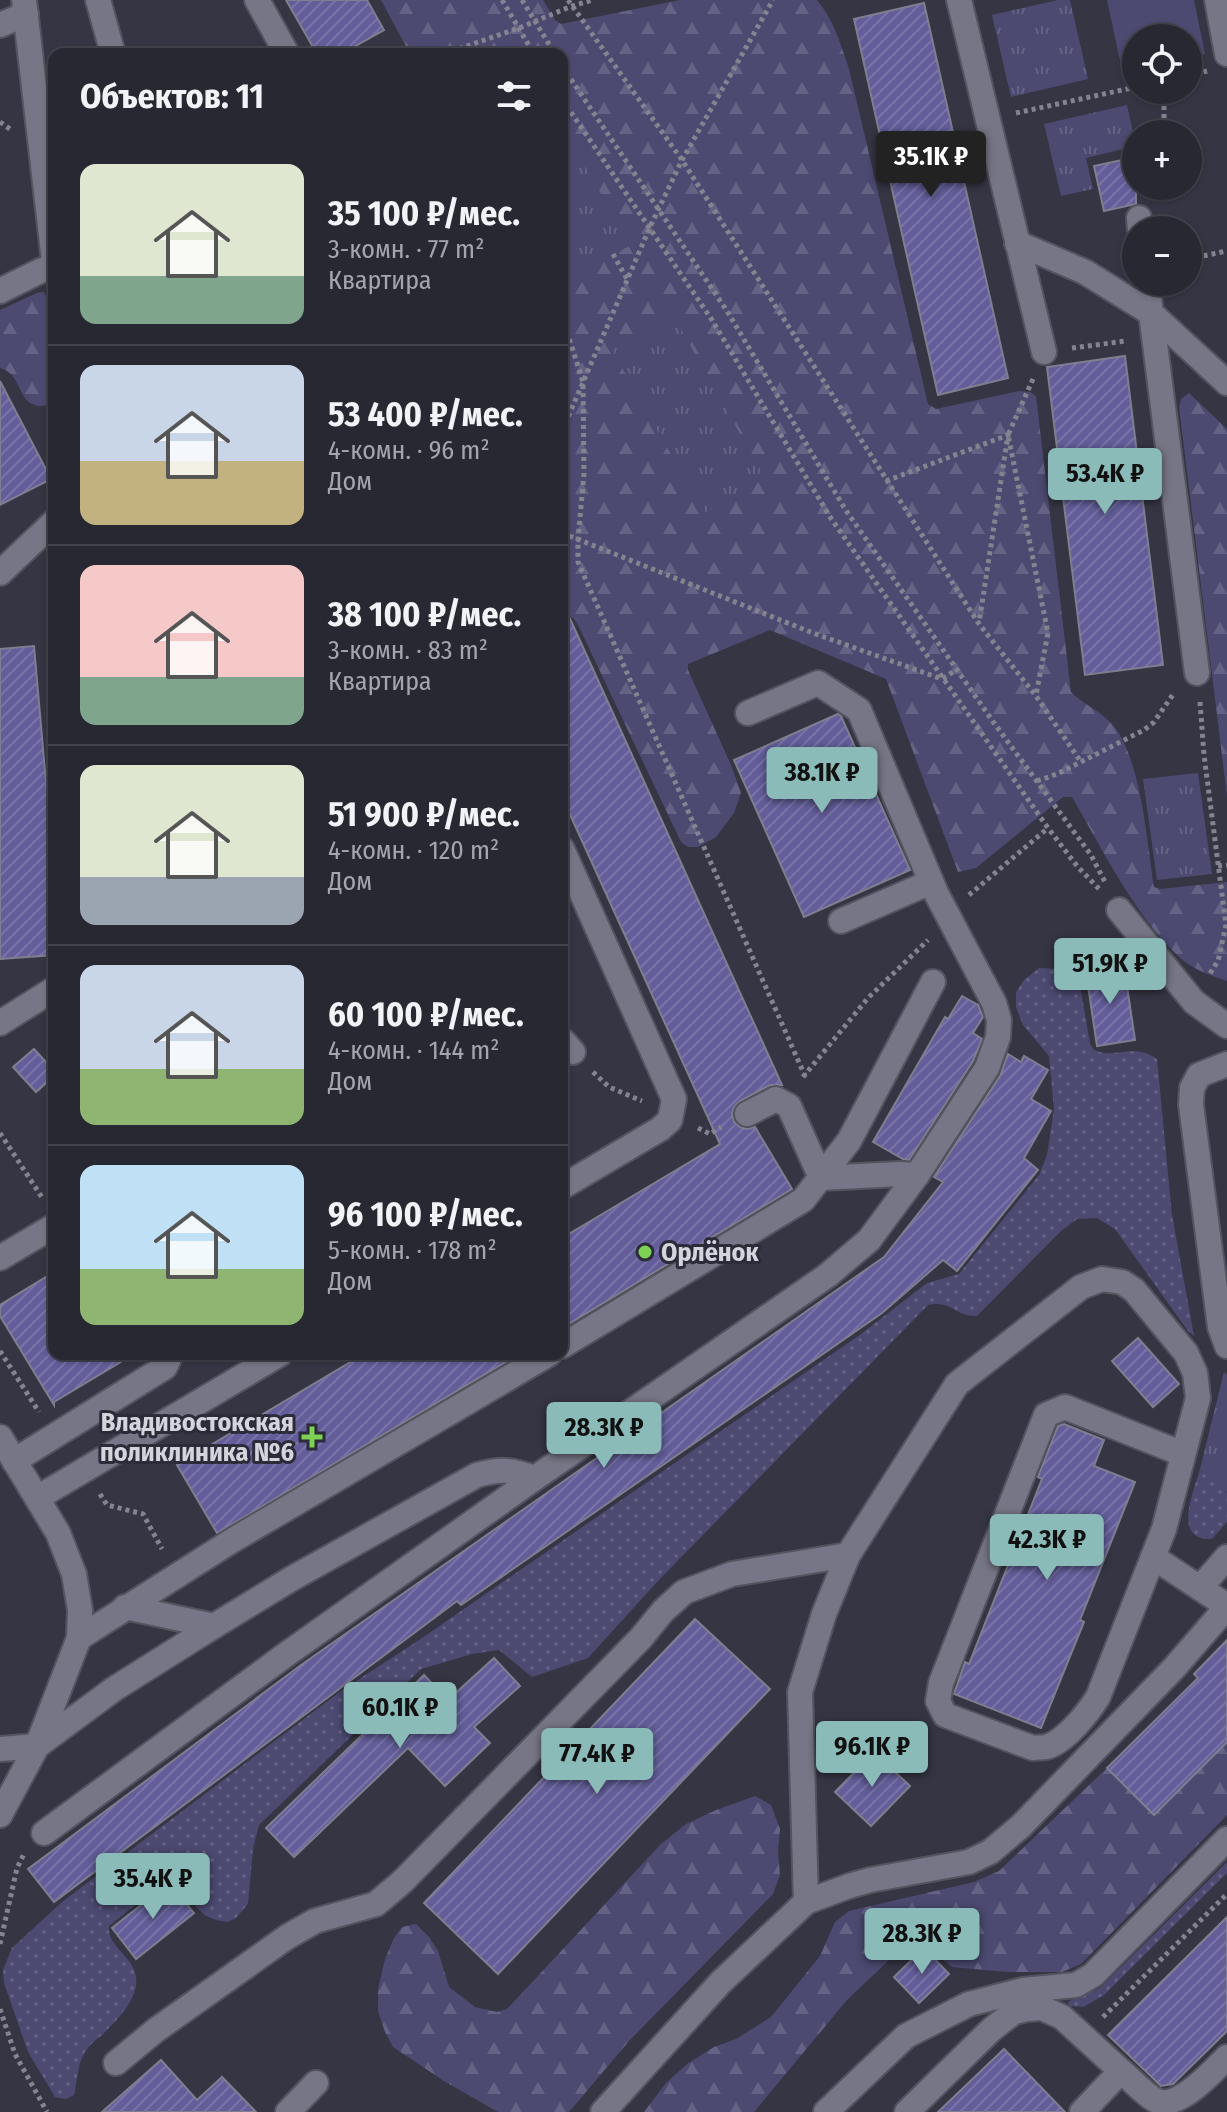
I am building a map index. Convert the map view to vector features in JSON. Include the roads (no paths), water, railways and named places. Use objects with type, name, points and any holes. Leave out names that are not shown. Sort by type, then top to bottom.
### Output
[{"type":"lane","points":[[98,0],[111,48]]},
{"type":"lane","points":[[257,0],[284,48]]},
{"type":"lane","points":[[959,0],[1044,352]]},
{"type":"lane","points":[[1217,0],[1227,54]]},
{"type":"lane","points":[[0,25],[25,7],[48,210]]},
{"type":"lane","points":[[1017,243],[1085,272],[1151,313],[1227,383]]},
{"type":"lane","points":[[0,291],[48,266]]},
{"type":"lane","points":[[1149,296],[1197,673]]},
{"type":"lane","points":[[0,573],[48,528]]},
{"type":"lane","points":[[44,1833],[284,1656],[828,1275],[869,1240],[917,1175],[987,1068],[998,1037],[999,1020],[994,1003],[931,882],[859,710],[818,683],[748,713]]},
{"type":"lane","points":[[568,862],[674,1099],[670,1120],[660,1129],[568,1183]]},
{"type":"lane","points":[[841,921],[931,882]]},
{"type":"lane","points":[[1119,910],[1194,1002],[1227,1026]]},
{"type":"lane","points":[[568,1342],[803,1200],[849,1141],[933,982]]},
{"type":"lane","points":[[0,1023],[48,993]]},
{"type":"lane","points":[[1227,1064],[1199,1075],[1192,1088],[1191,1105],[1220,1327],[1227,1346]]},
{"type":"lane","points":[[747,1114],[776,1099],[789,1106],[821,1178]]},
{"type":"lane","points":[[821,1178],[917,1175]]},
{"type":"lane","points":[[0,1258],[48,1218]]},
{"type":"lane","points":[[806,1902],[800,1692],[824,1614],[848,1555],[957,1384],[1081,1287],[1102,1279],[1122,1282],[1134,1290],[1186,1353],[1195,1373],[1198,1398],[1164,1529],[1098,1697],[1061,1740],[1047,1747],[1033,1748],[945,1715],[938,1701],[941,1683],[1046,1415],[1065,1407],[1183,1454]]},
{"type":"lane","points":[[14,1461],[165,1367],[168,1360]]},
{"type":"lane","points":[[37,1498],[270,1360]]},
{"type":"lane","points":[[79,1638],[176,1574],[539,1360]]},
{"type":"lane","points":[[0,1437],[58,1533],[74,1574],[80,1610],[79,1638],[37,1746],[0,1815]]},
{"type":"lane","points":[[0,1749],[37,1746],[114,1689],[214,1626],[291,1579],[477,1475],[496,1470],[513,1471],[535,1478]]},
{"type":"lane","points":[[116,2063],[156,2030],[287,1937],[315,1921],[376,1904],[403,1881],[684,1592],[732,1574],[848,1555]]},
{"type":"lane","points":[[603,2112],[720,1983],[806,1902],[859,1883],[969,1862],[990,1852],[1021,1826],[1174,1668],[1227,1607],[1153,1557]]},
{"type":"lane","points":[[1200,1588],[1227,1557]]},
{"type":"lane","points":[[125,1607],[214,1626]]},
{"type":"lane","points":[[826,2112],[906,2036],[969,2004],[1023,1990],[1076,1985],[1093,1975],[1227,1839]]},
{"type":"lane","points":[[907,2112],[992,2029],[1014,2012],[1027,2009],[1042,2008],[1062,2017],[1155,2101],[1171,2102],[1187,2095],[1227,2057]]},
{"type":"lane","points":[[1082,2112],[1121,2071]]},
{"type":"lane","points":[[288,2112],[316,2083]]},
{"type":"place","name":"Орлёнок","points":[[645,1252]]},
{"type":"place","name":"Владивостокская поликлиника №6","points":[[312,1437]]}]
